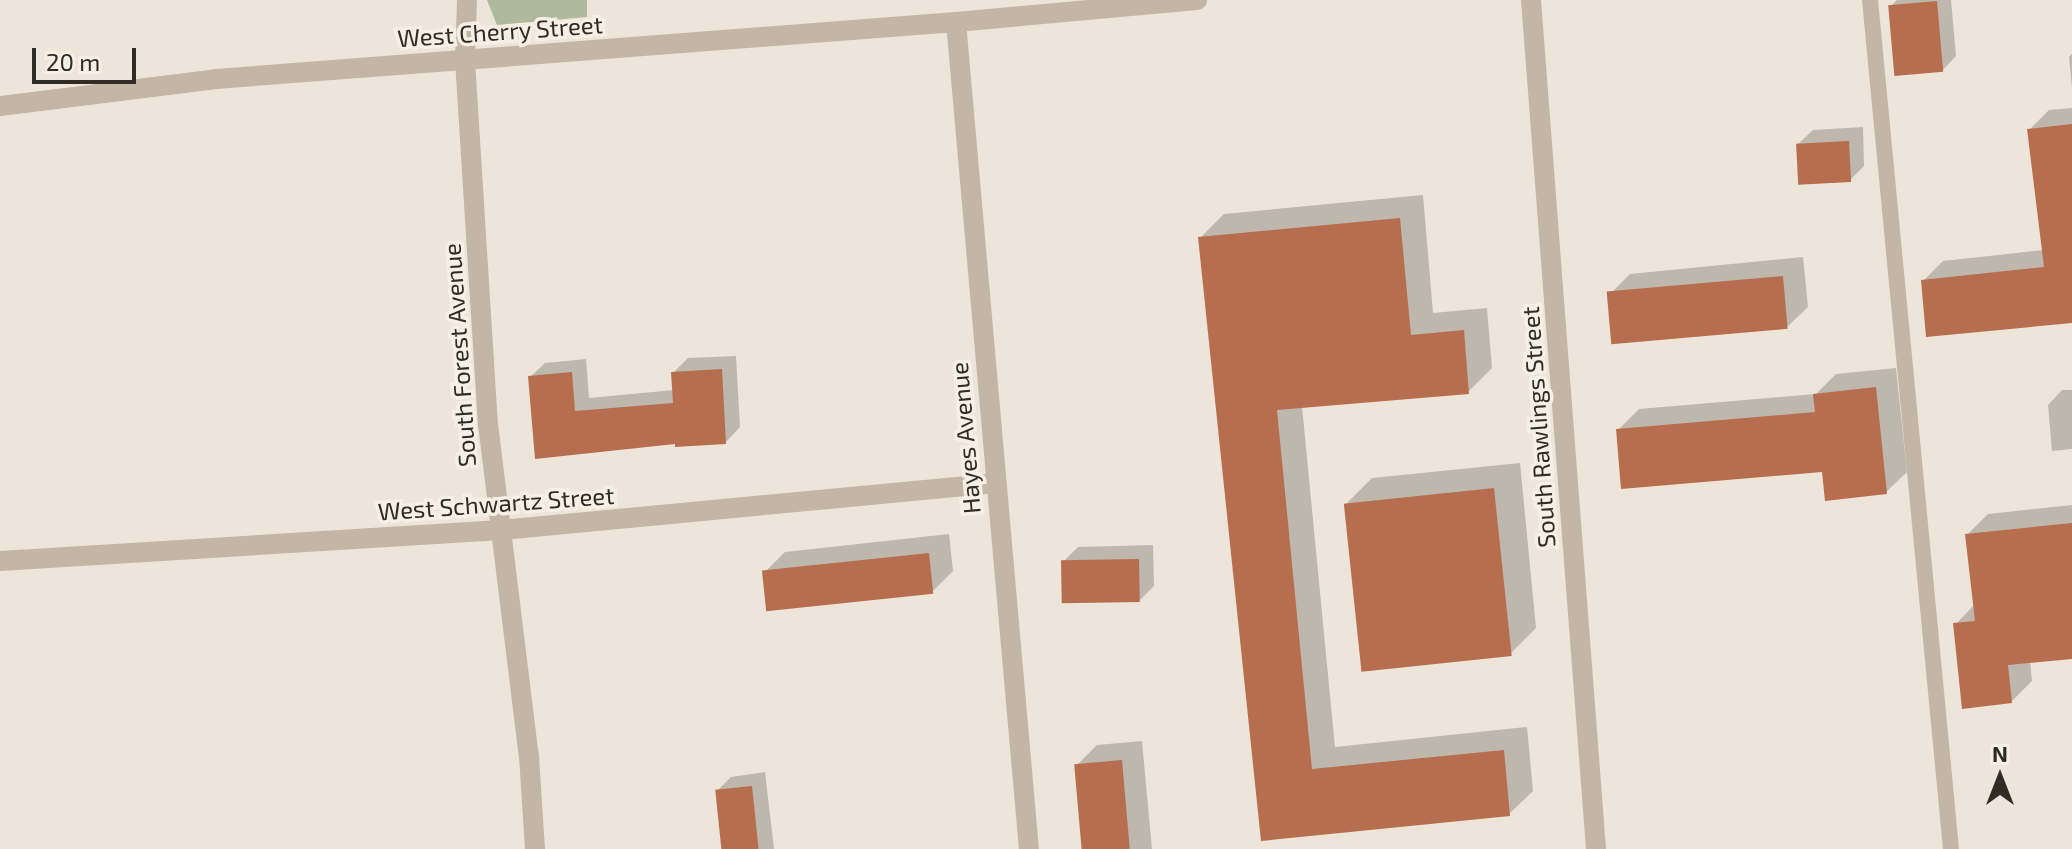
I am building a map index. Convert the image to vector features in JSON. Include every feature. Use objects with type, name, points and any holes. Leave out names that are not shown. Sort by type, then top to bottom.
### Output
[{"type":"street","name":"South Forest Avenue","points":[[467,0],[465,60],[488,424],[529,756],[535,849]]},
{"type":"street","name":"West Cherry Street","points":[[0,106],[216,79],[956,22],[1197,0]]},
{"type":"street","name":"South Rawlings Street","points":[[1531,0],[1596,849]]},
{"type":"street","name":"Hayes Avenue","points":[[956,22],[994,483],[1029,849]]},
{"type":"street","name":"West Schwartz Street","points":[[0,561],[501,530],[994,483]]},
{"type":"lane","points":[[1870,0],[1951,849]]},
{"type":"green space","points":[[487,0],[587,0],[587,17],[497,25]]},
{"type":"building","points":[[1937,1],[1943,72],[1894,76],[1888,5]]},
{"type":"building","points":[[2072,124],[2072,323],[1926,337],[1921,280],[2044,267],[2027,129]]},
{"type":"building","points":[[1849,141],[1851,182],[1798,185],[1796,144]]},
{"type":"building","points":[[1400,218],[1411,335],[1464,330],[1469,394],[1277,410],[1312,769],[1504,750],[1510,816],[1261,841],[1198,237]]},
{"type":"building","points":[[1783,276],[1788,329],[1611,344],[1607,291]]},
{"type":"building","points":[[722,369],[726,444],[675,447],[675,444],[535,459],[528,376],[572,372],[575,411],[673,403],[671,372]]},
{"type":"building","points":[[1876,387],[1887,494],[1825,501],[1822,472],[1621,489],[1616,429],[1815,412],[1813,394]]},
{"type":"building","points":[[1494,488],[1512,656],[1361,672],[1344,504]]},
{"type":"building","points":[[2072,523],[2072,659],[2008,665],[2012,703],[1962,709],[1953,623],[1975,621],[1965,534]]},
{"type":"building","points":[[929,553],[933,594],[766,611],[762,571]]},
{"type":"building","points":[[1139,559],[1140,602],[1062,603],[1061,560]]},
{"type":"building","points":[[1122,760],[1130,849],[1082,849],[1074,764]]},
{"type":"building","points":[[752,786],[759,849],[721,849],[715,790]]}]
